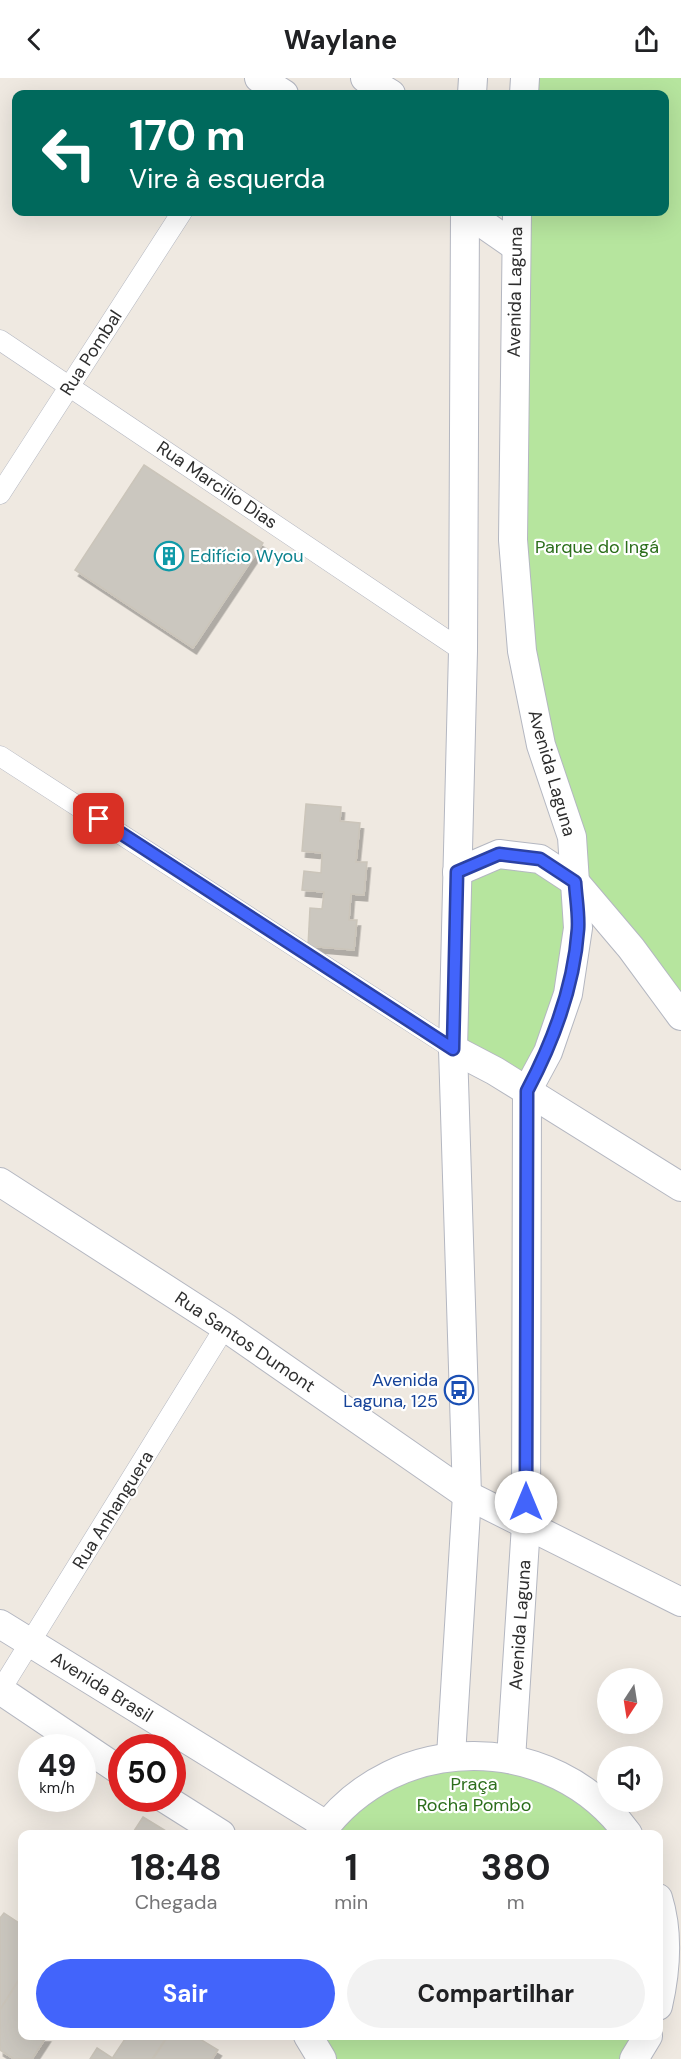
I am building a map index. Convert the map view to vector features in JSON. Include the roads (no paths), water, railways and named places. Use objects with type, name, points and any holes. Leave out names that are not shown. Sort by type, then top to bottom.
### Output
[{"type":"main road","points":[[365,78],[384,90]]},
{"type":"main road","points":[[451,1756],[466,1495],[453,1049],[463,651],[465,216]]},
{"type":"main road","points":[[471,216],[515,246]]},
{"type":"main road","name":"Avenida Laguna","points":[[511,1759],[526,1525],[527,1091],[548,1052],[568,994],[578,928],[572,837],[541,745],[522,651],[513,540],[517,216]]},
{"type":"main road","points":[[457,872],[499,854],[540,859],[575,882],[631,948],[681,1017]]},
{"type":"main road","points":[[453,1049],[527,1091],[681,1187]]},
{"type":"main road","name":"Rua Santos Dumont","points":[[0,1182],[225,1327],[466,1495],[681,1602]]},
{"type":"main road","name":"Avenida Brasil","points":[[0,1624],[323,1830]]},
{"type":"main road","points":[[0,1691],[108,1763]]},
{"type":"main road","points":[[323,1830],[352,1799],[382,1779],[416,1764],[470,1754],[511,1759],[561,1775],[612,1812],[625,1830]]},
{"type":"main road","points":[[186,1812],[215,1830]]},
{"type":"main road","points":[[663,1913],[666,1922],[668,1997]]},
{"type":"main road","points":[[310,2040],[322,2059]]},
{"type":"main road","points":[[634,2059],[646,2040]]},
{"type":"street","name":"Rua Pombal","points":[[0,494],[179,216]]},
{"type":"street","name":"Rua Marcilio Dias","points":[[0,340],[463,651]]},
{"type":"street","points":[[0,756],[453,1049]]},
{"type":"street","name":"Rua Anhanguera","points":[[0,1691],[225,1327]]},
{"type":"place","name":"Edifício Wyou","points":[[169,556]]},
{"type":"place","name":"Avenida Laguna, 125","points":[[459,1390]]},
{"type":"park label","name":"Parque do Ingá","points":[[597,547]]},
{"type":"park label","name":"Praça Rocha Pombo","points":[[474,1794]]}]
